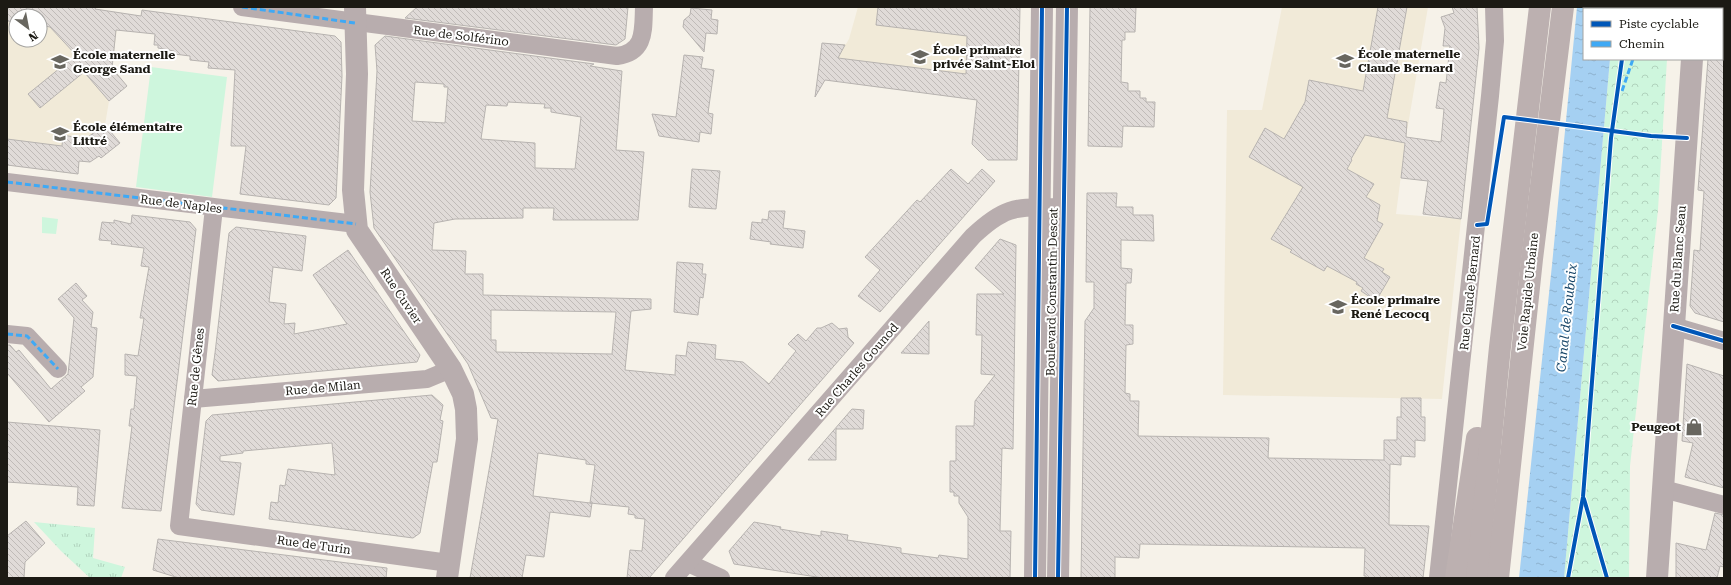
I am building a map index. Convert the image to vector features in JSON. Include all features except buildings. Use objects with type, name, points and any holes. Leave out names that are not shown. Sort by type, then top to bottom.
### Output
[{"type":"highway","name":"Voie Rapide Urbaine","points":[[1477,578],[1540,7]]},
{"type":"highway","name":"Voie Rapide Urbaine","points":[[1498,578],[1532,259],[1563,7]]},
{"type":"highway","points":[[1456,578],[1484,392],[1520,182]]},
{"type":"street","name":"Rue de Solférino","points":[[242,7],[355,15],[617,56],[632,52],[638,46],[642,38],[644,7]]},
{"type":"street","name":"Boulevard Constantin Descat","points":[[1035,578],[1042,7]]},
{"type":"street","name":"Boulevard Constantin Descat","points":[[1058,578],[1067,7]]},
{"type":"street","name":"Rue Claude Bernard","points":[[1438,578],[1490,104],[1495,41],[1494,7]]},
{"type":"street","name":"Rue Cuvier","points":[[355,15],[357,74],[353,190],[356,224],[360,236],[451,369],[463,394],[466,409],[467,439],[448,570]]},
{"type":"street","name":"Rue du Blanc Seau","points":[[1657,578],[1692,60]]},
{"type":"street","name":"Rue de Naples","points":[[7,182],[356,224]]},
{"type":"street","name":"Rue Charles Gounod","points":[[674,578],[973,236],[1003,212],[1021,207],[1063,207]]},
{"type":"street","name":"Rue de Gênes","points":[[179,526],[214,208]]},
{"type":"street","points":[[1673,326],[1724,341]]},
{"type":"street","points":[[7,334],[27,336],[58,369]]},
{"type":"street","name":"Rue de Milan","points":[[193,399],[427,379],[451,369]]},
{"type":"street","points":[[1663,490],[1724,504]]},
{"type":"street","name":"Rue de Turin","points":[[179,526],[448,570]]},
{"type":"street","points":[[688,563],[721,578]]},
{"type":"shaded area","points":[[7,7],[96,7],[96,9],[119,13],[112,68],[127,86],[109,101],[105,125],[119,143],[101,158],[98,156],[90,162],[79,161],[78,172],[76,171],[75,174],[7,165]]},
{"type":"shaded area","name":"École primaire privée Saint-Eloi","points":[[858,7],[1020,7],[1018,105],[817,79],[822,45],[846,44],[849,39]]},
{"type":"shaded area","name":"École primaire René Lecocq","points":[[1282,7],[1428,7],[1406,137],[1396,214],[1461,219],[1442,399],[1223,395],[1227,110],[1262,110]]},
{"type":"green space","points":[[1616,7],[1672,7],[1672,8]]},
{"type":"green space","points":[[1610,60],[1667,60],[1658,210],[1630,466],[1629,578],[1564,578]]},
{"type":"green space","points":[[151,67],[227,77],[212,197],[136,187]]},
{"type":"green space","points":[[42,217],[58,219],[56,234],[42,233]]},
{"type":"green space","points":[[34,522],[95,528],[93,558],[125,567],[121,578],[90,578],[61,551]]},
{"type":"water","name":"Canal de Roubaix","points":[[1577,7],[1616,7],[1583,8],[1583,60],[1610,60],[1564,578],[1519,578],[1552,265]]},
{"type":"marked path","points":[[242,7],[355,23]]},
{"type":"marked path","points":[[1622,91],[1633,60]]},
{"type":"marked path","points":[[7,182],[356,224]]},
{"type":"marked path","points":[[7,334],[27,336],[58,369]]},
{"type":"cycle path","points":[[1035,578],[1042,7]]},
{"type":"cycle path","points":[[1058,578],[1067,7]]},
{"type":"cycle path","points":[[1568,578],[1583,497],[1611,138],[1622,60]]},
{"type":"cycle path","points":[[1477,225],[1487,224],[1504,117],[1651,136],[1687,138]]},
{"type":"cycle path","points":[[1673,326],[1724,341]]},
{"type":"cycle path","points":[[1584,499],[1607,578]]},
{"type":"place","name":"École primaire privée Saint-Eloi","points":[[920,57]]},
{"type":"place","name":"École maternelle Claude Bernard","points":[[1345,61]]},
{"type":"place","name":"École maternelle George Sand","points":[[60,62]]},
{"type":"place","name":"École élémentaire Littré","points":[[60,134]]},
{"type":"place","name":"École primaire René Lecocq","points":[[1338,307]]},
{"type":"place","name":"Peugeot","points":[[1694,427]]}]
